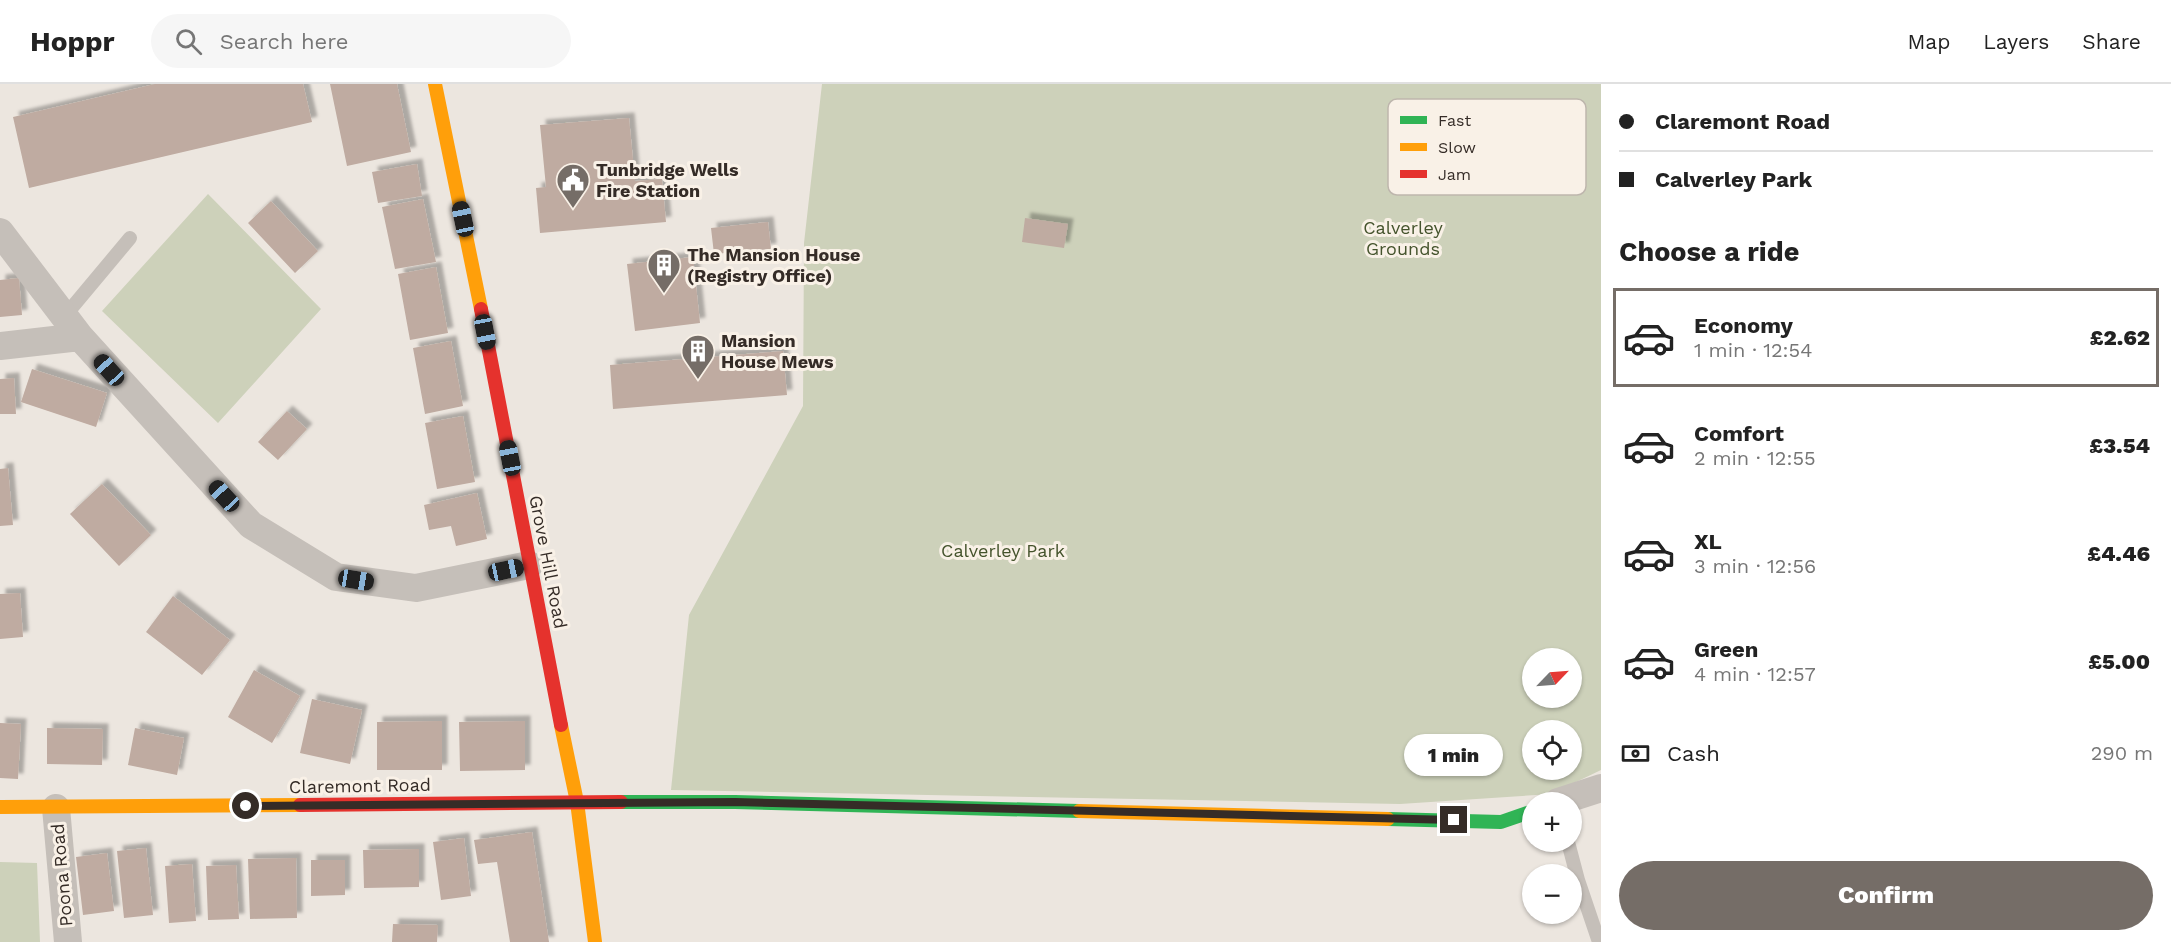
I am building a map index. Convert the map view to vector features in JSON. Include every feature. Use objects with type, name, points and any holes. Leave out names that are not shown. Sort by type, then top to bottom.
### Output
[{"type":"street","name":"Grove Hill Road","points":[[435,84],[577,802],[595,942]]},
{"type":"street","points":[[0,231],[72,327],[251,525],[336,577],[416,588],[529,565]]},
{"type":"street","points":[[0,346],[72,327]]},
{"type":"street","points":[[1582,794],[1601,788]]},
{"type":"street","points":[[577,802],[735,802],[1501,822],[1522,815]]},
{"type":"street","name":"Claremont Road","points":[[0,807],[577,802]]},
{"type":"street","name":"Poona Road","points":[[56,808],[68,942]]},
{"type":"lane","points":[[72,327],[130,238]]},
{"type":"lane","points":[[1571,852],[1599,942]]},
{"type":"green space","name":"Calverley Park","points":[[822,84],[1601,84],[1601,770],[1582,779],[1582,720],[1522,720],[1522,780],[1580,780],[1555,792],[1522,792],[1522,796],[1400,804],[671,790],[689,615],[803,406],[804,243]]},
{"type":"green space","points":[[208,194],[321,309],[218,423],[102,311]]},
{"type":"green space","points":[[0,862],[37,863],[40,942],[0,942]]},
{"type":"building","points":[[155,84],[303,84],[312,122],[29,188],[13,117]]},
{"type":"building","points":[[330,84],[397,84],[411,152],[347,166]]},
{"type":"building","points":[[629,118],[635,181],[662,179],[666,222],[540,233],[536,188],[546,187],[540,125]]},
{"type":"building","points":[[417,164],[422,196],[378,203],[372,172]]},
{"type":"building","points":[[423,199],[436,262],[395,269],[382,207]]},
{"type":"building","points":[[271,201],[318,251],[295,273],[248,223]]},
{"type":"building","points":[[1025,218],[1068,224],[1064,248],[1022,242]]},
{"type":"building","points":[[768,222],[771,249],[714,254],[711,228]]},
{"type":"building","name":"The Mansion House (Registry Office)","points":[[693,257],[700,323],[635,331],[627,264]]},
{"type":"building","points":[[436,267],[448,333],[410,340],[398,274]]},
{"type":"building","points":[[19,278],[22,315],[0,317],[0,280]]},
{"type":"building","points":[[451,341],[463,406],[425,414],[413,348]]},
{"type":"building","name":"Mansion House Mews","points":[[783,351],[787,395],[613,409],[610,365]]},
{"type":"building","points":[[32,369],[107,393],[96,427],[21,402]]},
{"type":"building","points":[[14,378],[16,414],[0,414],[0,379]]},
{"type":"building","points":[[287,411],[307,429],[278,460],[258,442]]},
{"type":"building","points":[[463,416],[475,482],[437,489],[425,423]]},
{"type":"building","points":[[8,468],[13,525],[0,526],[0,469]]},
{"type":"building","points":[[102,484],[151,535],[119,566],[70,514]]},
{"type":"building","points":[[477,493],[487,539],[456,546],[451,526],[429,530],[424,505]]},
{"type":"building","points":[[20,593],[23,637],[0,639],[0,594]]},
{"type":"building","points":[[173,596],[230,640],[202,675],[146,632]]},
{"type":"building","points":[[254,670],[300,696],[272,743],[228,717]]},
{"type":"building","points":[[312,699],[362,710],[350,764],[300,753]]},
{"type":"building","points":[[442,721],[442,770],[377,770],[377,722]]},
{"type":"building","points":[[525,721],[525,770],[460,771],[459,722]]},
{"type":"building","points":[[0,723],[21,724],[18,779],[0,778]]},
{"type":"building","points":[[47,728],[103,729],[102,765],[47,764]]},
{"type":"building","points":[[135,728],[184,738],[177,775],[128,765]]},
{"type":"building","points":[[532,832],[549,942],[510,942],[497,862],[478,864],[474,840]]},
{"type":"building","points":[[464,838],[471,896],[441,900],[433,842]]},
{"type":"building","points":[[146,848],[153,915],[124,918],[117,851]]},
{"type":"building","points":[[419,849],[419,887],[364,888],[363,850]]},
{"type":"building","points":[[107,853],[114,911],[83,915],[76,857]]},
{"type":"building","points":[[296,858],[297,918],[250,919],[248,859]]},
{"type":"building","points":[[311,860],[345,860],[345,895],[311,896]]},
{"type":"building","points":[[192,864],[196,921],[169,923],[165,866]]},
{"type":"building","points":[[236,865],[239,919],[208,920],[206,866]]},
{"type":"building","points":[[393,924],[438,925],[437,942],[392,942]]},
{"type":"traffic: fast","points":[[621,802],[735,802],[1079,811]]},
{"type":"traffic: fast","points":[[1388,819],[1501,822],[1522,815]]},
{"type":"traffic: slow","points":[[435,84],[481,309]]},
{"type":"traffic: slow","points":[[561,725],[577,802],[595,942]]},
{"type":"traffic: slow","points":[[0,807],[300,805]]},
{"type":"traffic: slow","points":[[1079,811],[1388,819]]},
{"type":"traffic: jam","points":[[481,309],[561,725]]},
{"type":"traffic: jam","points":[[300,805],[621,802]]},
{"type":"place","name":"Tunbridge Wells Fire Station","points":[[573,209]]},
{"type":"place","name":"The Mansion House (Registry Office)","points":[[664,294]]},
{"type":"place","name":"Mansion House Mews","points":[[698,380]]},
{"type":"route","points":[[246,806],[735,802],[1454,820]]},
{"type":"park label","name":"Calverley Grounds","points":[[1403,238]]}]
